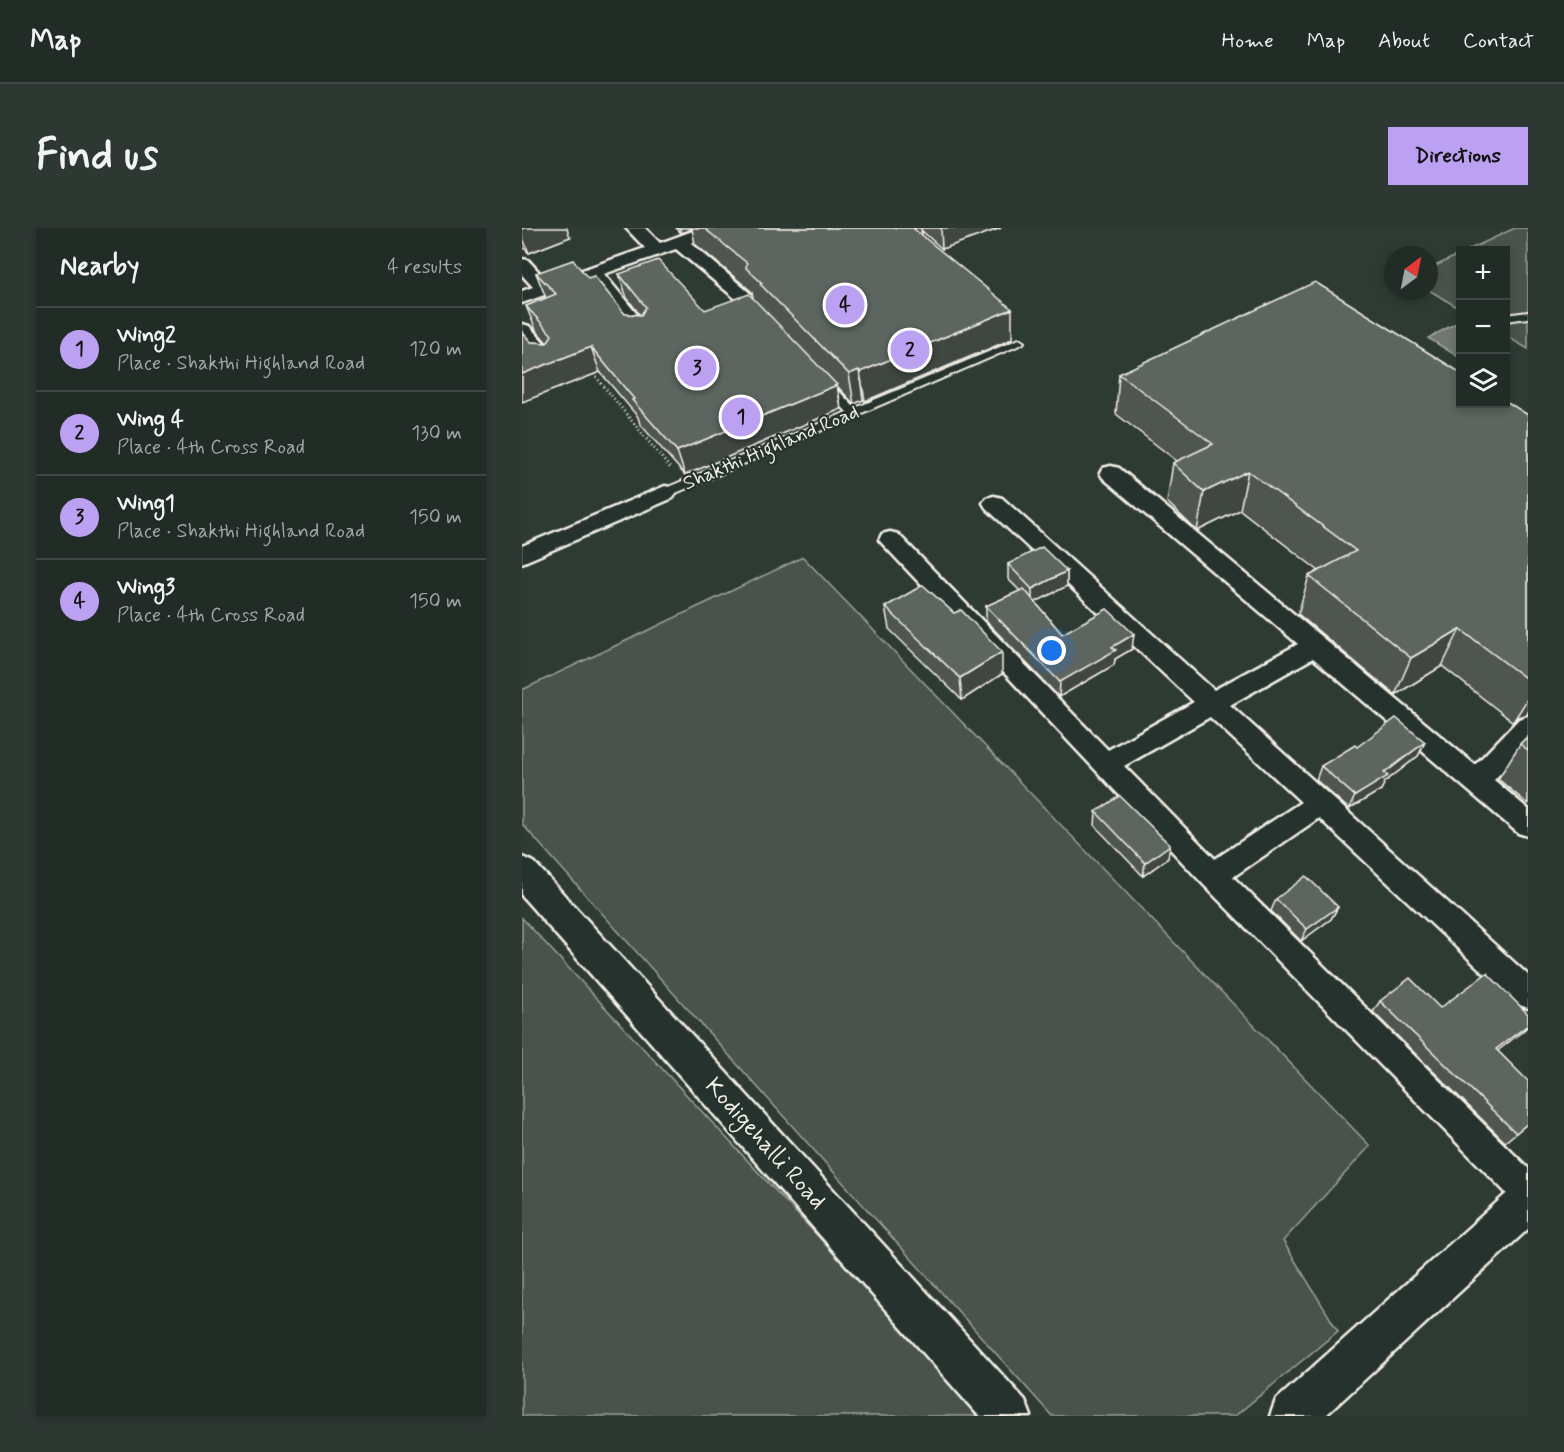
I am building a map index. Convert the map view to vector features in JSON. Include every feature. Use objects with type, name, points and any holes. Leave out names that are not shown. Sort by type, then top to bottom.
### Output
[{"type":"street","points":[[635,228],[657,250]]},
{"type":"street","points":[[522,297],[718,228]]},
{"type":"street","points":[[679,243],[743,296]]},
{"type":"street","points":[[522,264],[544,288]]},
{"type":"street","points":[[593,272],[642,333]]},
{"type":"street","points":[[522,330],[550,362]]},
{"type":"street","points":[[1110,473],[1528,825]]},
{"type":"street","name":"Shakthi Highland Road","points":[[522,555],[665,493]]},
{"type":"street","points":[[994,503],[1528,994]]},
{"type":"street","points":[[890,540],[1213,875],[1528,1191]]},
{"type":"street","points":[[1105,764],[1314,646]]},
{"type":"street","points":[[1476,782],[1528,726]]},
{"type":"street","points":[[1213,875],[1320,802]]},
{"type":"street","name":"Kodigehalli Road","points":[[522,872],[1008,1416]]},
{"type":"street","points":[[1292,1416],[1528,1201]]},
{"type":"lane","points":[[1510,317],[1528,315]]},
{"type":"lane","name":"Shakthi Highland Road","points":[[665,493],[1019,342]]},
{"type":"lane","points":[[818,377],[854,413]]},
{"type":"path","points":[[604,369],[593,373],[671,470]]},
{"type":"shaded area","points":[[1515,228],[1528,228],[1528,349],[1510,338],[1510,246],[1477,246]]},
{"type":"shaded area","points":[[1456,256],[1456,307],[1438,296],[1438,265]]},
{"type":"shaded area","points":[[1456,323],[1456,356],[1428,338]]},
{"type":"shaded area","points":[[803,557],[1370,1146],[1283,1241],[1338,1331],[1235,1416],[1052,1416],[522,824],[522,690]]},
{"type":"shaded area","points":[[522,918],[985,1416],[522,1416]]},
{"type":"building","points":[[704,228],[915,228],[1012,309],[860,372],[859,370],[849,374],[760,284],[762,283],[746,268],[747,263]]},
{"type":"building","points":[[573,260],[588,278],[594,276],[625,314],[641,315],[646,307],[619,274],[658,260],[705,310],[749,294],[837,385],[677,451],[632,400],[634,399],[591,347],[522,374],[522,332],[531,342],[547,343],[552,335],[526,306],[556,294],[536,273]]},
{"type":"building","points":[[1315,282],[1456,370],[1456,408],[1510,408],[1510,404],[1528,415],[1528,680],[1460,629],[1411,658],[1309,576],[1356,551],[1248,471],[1204,492],[1173,463],[1213,444],[1119,374]]},
{"type":"building","points":[[1042,547],[1067,571],[1032,589],[1008,564]]},
{"type":"building","points":[[923,585],[954,613],[961,610],[1002,652],[960,678],[885,607]]},
{"type":"building","points":[[1024,589],[1062,634],[1107,609],[1134,634],[1112,647],[1116,650],[1060,682],[986,606]]},
{"type":"building","points":[[1396,718],[1425,742],[1384,773],[1388,776],[1355,796],[1321,766],[1355,745],[1357,747]]},
{"type":"building","points":[[1528,736],[1528,750],[1520,744]]},
{"type":"building","points":[[1120,796],[1170,845],[1145,863],[1096,812]]},
{"type":"building","points":[[1306,876],[1338,907],[1307,929],[1276,899]]},
{"type":"building","points":[[1487,973],[1528,1014],[1528,1025],[1496,1049],[1528,1081],[1528,1123],[1516,1133],[1380,1001],[1410,978],[1440,1008]]},
{"type":"place","name":"Wing3","points":[[845,305]]},
{"type":"place","name":"Wing 4","points":[[910,350]]},
{"type":"place","name":"Wing1","points":[[697,368]]},
{"type":"place","name":"Wing2","points":[[741,417]]}]
